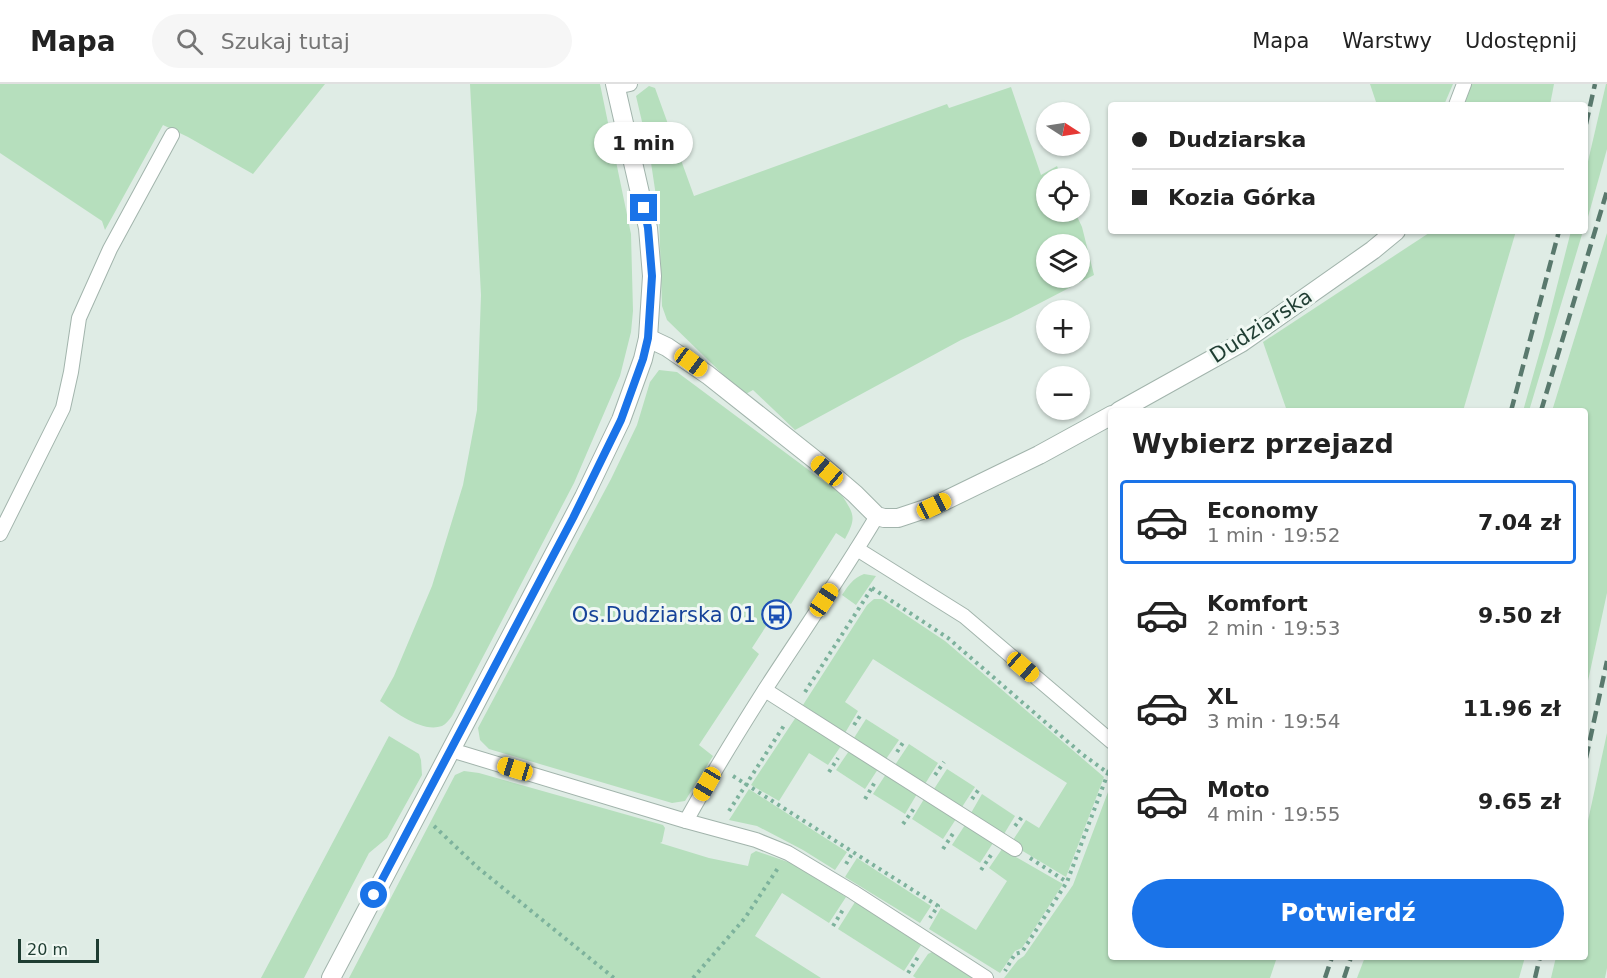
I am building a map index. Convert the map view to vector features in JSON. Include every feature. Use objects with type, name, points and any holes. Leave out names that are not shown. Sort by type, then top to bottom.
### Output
[{"type":"street","points":[[331,978],[602,460],[621,420],[643,359],[648,338],[652,276],[648,228],[620,85]]},
{"type":"street","name":"Dudziarska","points":[[1124,408],[1241,343],[1373,250],[1392,234]]},
{"type":"street","points":[[648,338],[674,351],[708,375],[822,466],[877,516],[884,518],[898,518],[934,506],[1039,455],[1108,417]]},
{"type":"lane","points":[[1457,102],[1464,84]]},
{"type":"lane","points":[[0,534],[63,408],[79,318],[110,249],[172,135]]},
{"type":"lane","points":[[686,821],[717,766],[877,516]]},
{"type":"lane","points":[[858,549],[964,616],[1108,739]]},
{"type":"lane","points":[[765,690],[1016,849]]},
{"type":"lane","points":[[451,750],[756,840],[788,853],[854,892],[986,978]]},
{"type":"path","points":[[872,588],[948,638],[1082,754],[1108,773],[1067,882],[1022,952],[1015,954],[1001,978]]},
{"type":"path","points":[[717,766],[938,906],[919,936]]},
{"type":"path","points":[[418,812],[477,867],[614,978]]},
{"type":"path","points":[[1016,849],[1067,882]]},
{"type":"path","points":[[693,978],[745,918],[788,853]]},
{"type":"green space","points":[[0,84],[325,84],[253,174],[163,125],[105,230],[102,221],[0,153]]},
{"type":"green space","points":[[470,84],[600,84],[631,234],[633,311],[631,332],[620,376],[574,483],[452,716],[442,726],[426,727],[393,711],[380,701],[394,676],[432,586],[463,485],[477,410],[481,295]]},
{"type":"green space","points":[[1370,84],[1453,84],[1445,102],[1376,102]]},
{"type":"green space","points":[[1469,84],[1554,84],[1551,102],[1463,102]]},
{"type":"green space","points":[[1607,84],[1607,149],[1588,217],[1588,161]]},
{"type":"green space","points":[[649,86],[655,88],[694,196],[947,104],[949,108],[1011,87],[1039,168],[1036,168],[1036,222],[1080,222],[1084,234],[1036,234],[1036,288],[1069,288],[1046,300],[1036,300],[1036,305],[961,340],[795,430],[753,390],[744,395],[667,320],[662,306],[659,216],[650,156],[636,96]]},
{"type":"green space","points":[[1607,233],[1607,593],[1588,681],[1588,408],[1553,408]]},
{"type":"green space","points":[[1427,234],[1515,234],[1464,408],[1286,408],[1263,342]]},
{"type":"green space","points":[[1570,234],[1582,234],[1530,408],[1524,408]]},
{"type":"green space","points":[[1090,259],[1094,275],[1090,277]]},
{"type":"green space","points":[[659,370],[677,372],[841,494],[852,516],[851,526],[845,539],[836,533],[791,604],[783,600],[752,648],[759,654],[699,745],[713,756],[685,801],[672,803],[489,749],[480,740],[478,728],[611,479],[637,425],[650,382]]},
{"type":"green space","points":[[864,574],[876,576],[856,605],[842,595],[854,580]]},
{"type":"green space","points":[[874,599],[882,599],[945,641],[1104,777],[1066,877],[1016,847],[1018,843],[1013,840],[1026,820],[1039,828],[1067,783],[873,659],[845,702],[858,711],[845,733],[803,705],[867,605]]},
{"type":"green space","points":[[796,717],[841,746],[828,765],[809,753],[779,801],[751,785]]},
{"type":"green space","points":[[866,719],[899,740],[886,759],[854,738]]},
{"type":"green space","points":[[1607,733],[1607,968],[1605,978],[1551,978],[1555,960],[1588,960],[1588,821]]},
{"type":"green space","points":[[389,736],[419,754],[422,775],[387,838],[369,853],[304,978],[261,978]]},
{"type":"green space","points":[[909,744],[938,763],[925,784],[895,765]]},
{"type":"green space","points":[[849,751],[878,769],[865,789],[836,770]]},
{"type":"green space","points":[[947,769],[975,787],[962,807],[934,789]]},
{"type":"green space","points":[[464,771],[479,773],[663,825],[665,828],[660,843],[709,858],[748,866],[751,854],[756,851],[791,863],[846,897],[829,923],[782,893],[755,936],[821,978],[349,978],[455,775]]},
{"type":"green space","points":[[886,774],[917,794],[905,814],[873,794]]},
{"type":"green space","points":[[749,789],[847,852],[835,870],[757,826],[729,820]]},
{"type":"green space","points":[[1108,792],[1108,960],[1276,960],[1270,978],[1004,978],[1024,956],[1073,885]]},
{"type":"green space","points":[[982,794],[1015,816],[1004,834],[971,813]]},
{"type":"green space","points":[[924,799],[956,819],[943,839],[912,819]]},
{"type":"green space","points":[[965,825],[993,843],[980,863],[952,845]]},
{"type":"green space","points":[[1002,849],[1063,884],[1022,948],[1015,951],[1000,973],[929,929],[941,908],[976,930],[1007,881],[989,868]]},
{"type":"green space","points":[[857,858],[931,906],[920,923],[845,877]]},
{"type":"green space","points":[[855,902],[921,945],[904,971],[838,929]]},
{"type":"green space","points":[[932,952],[973,978],[916,978],[913,976],[928,954]]},
{"type":"green space","points":[[1364,960],[1524,960],[1519,978],[1357,978]]},
{"type":"railway","points":[[1588,115],[1595,84]]},
{"type":"railway","points":[[1542,408],[1607,191]]},
{"type":"railway","points":[[1512,408],[1558,234]]},
{"type":"railway","points":[[1588,749],[1607,661]]},
{"type":"railway","points":[[1325,978],[1331,960]]},
{"type":"railway","points":[[1344,978],[1350,960]]},
{"type":"railway","points":[[1535,978],[1539,960]]},
{"type":"place","name":"Os.Dudziarska 01","points":[[777,615]]},
{"type":"route","points":[[374,895],[573,518],[621,420],[643,359],[648,338],[652,276],[644,208]]}]
